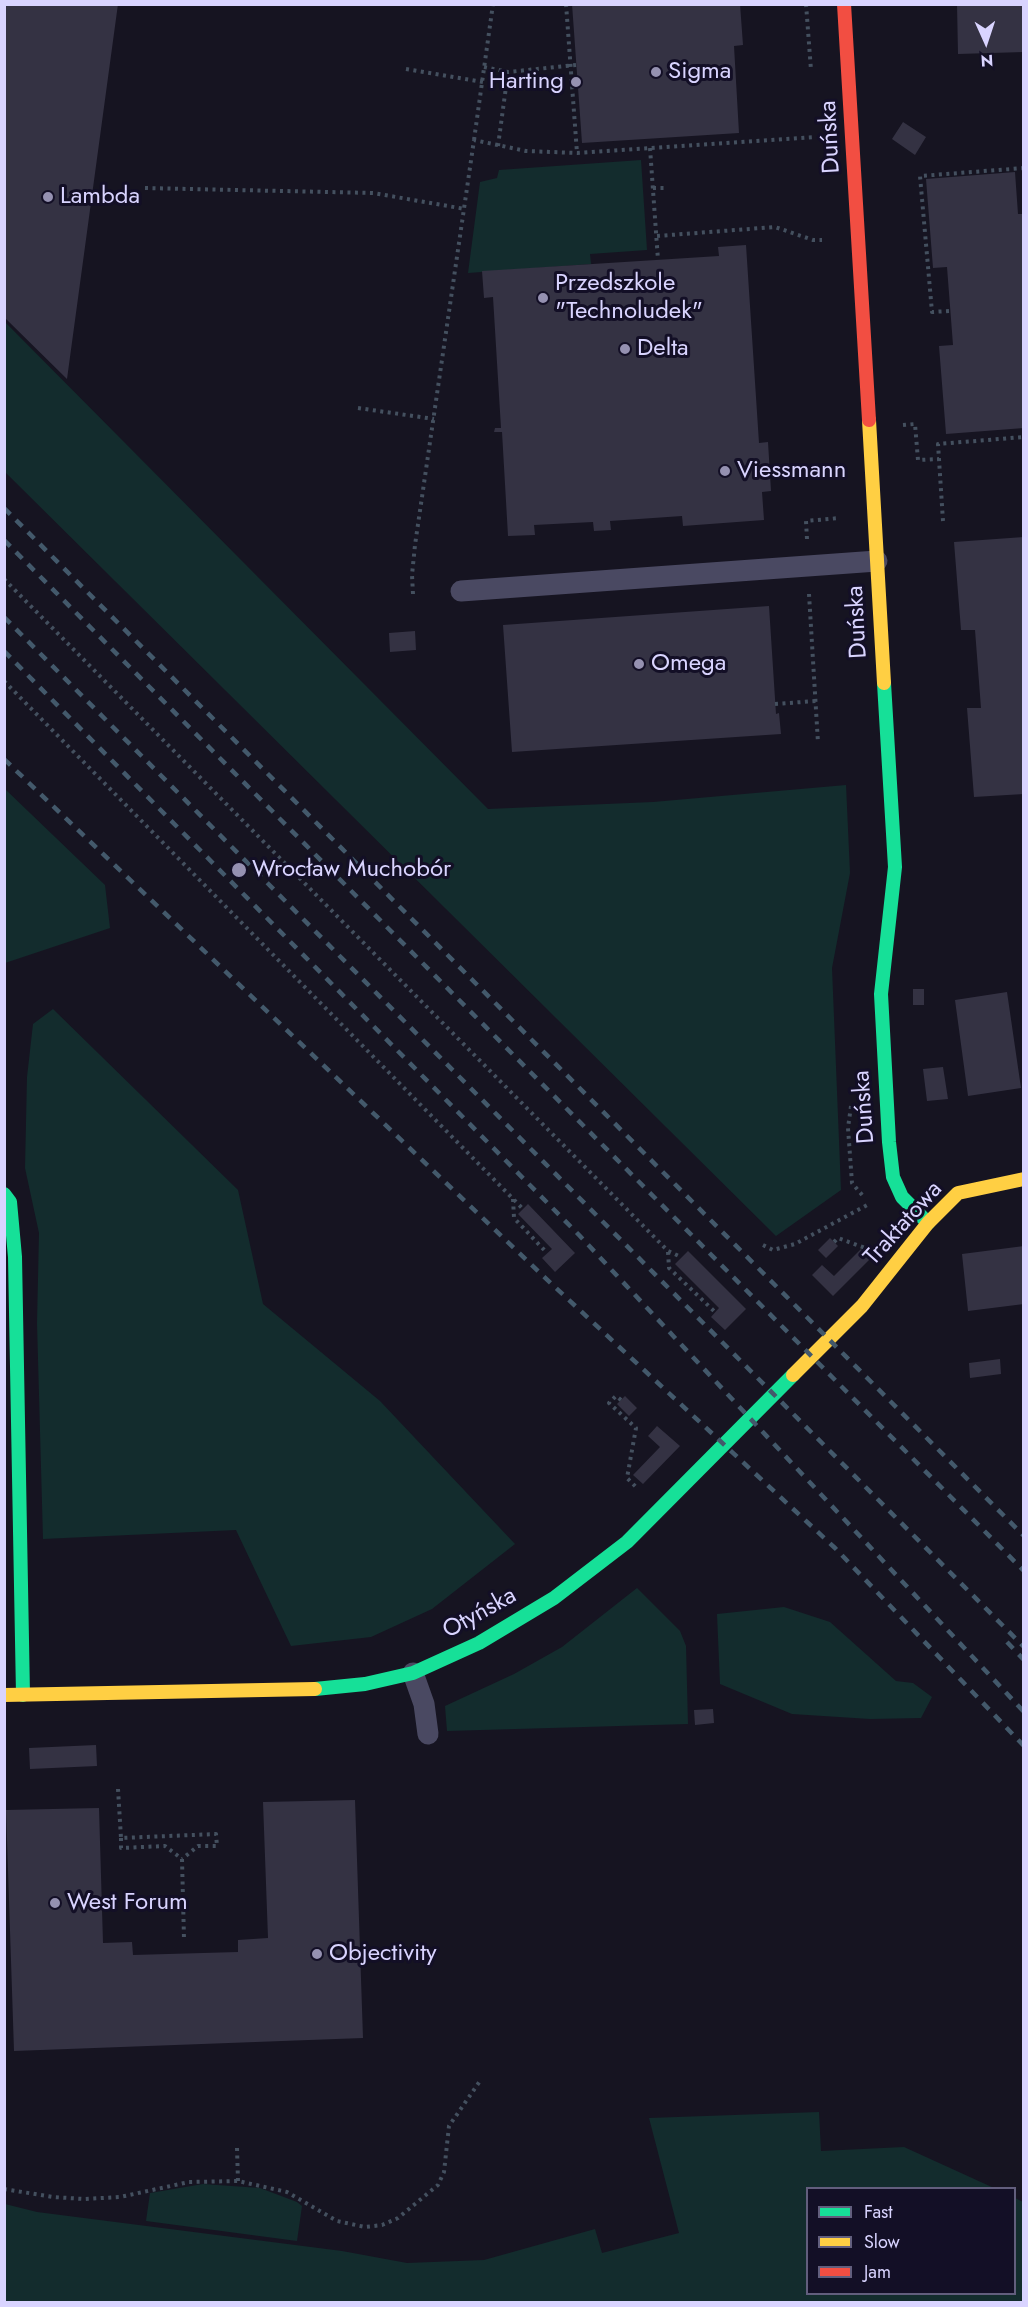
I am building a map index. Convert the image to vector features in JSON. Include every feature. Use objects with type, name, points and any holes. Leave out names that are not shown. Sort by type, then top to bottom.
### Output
[{"type":"street","name":"Duńska","points":[[844,4],[895,867],[881,994],[889,1142],[893,1177],[902,1197],[928,1223]]},
{"type":"street","name":"Traktatowa","points":[[862,1306],[928,1223],[958,1193],[1023,1179]]},
{"type":"street","points":[[4,1194],[10,1202],[15,1257],[11,1390],[23,1695]]},
{"type":"street","name":"Otyńska","points":[[4,1695],[300,1690],[365,1684],[413,1673],[474,1646],[554,1598],[627,1542],[862,1306]]},
{"type":"lane","points":[[461,591],[878,561]]},
{"type":"lane","points":[[413,1673],[424,1704],[428,1734]]},
{"type":"path","points":[[413,594],[415,545],[493,4]]},
{"type":"path","points":[[566,4],[577,153]]},
{"type":"path","points":[[484,68],[508,72],[576,65]]},
{"type":"path","points":[[406,69],[483,82]]},
{"type":"path","points":[[498,146],[508,72]]},
{"type":"path","points":[[474,140],[526,151],[577,153],[815,137]]},
{"type":"path","points":[[650,148],[658,260]]},
{"type":"path","points":[[949,311],[932,312],[920,176],[1023,168]]},
{"type":"path","points":[[146,188],[373,193],[465,209]]},
{"type":"path","points":[[653,188],[669,188]]},
{"type":"path","points":[[657,236],[775,227],[813,240],[822,240]]},
{"type":"path","points":[[358,408],[434,419]]},
{"type":"path","points":[[896,426],[915,424],[918,460],[939,459]]},
{"type":"path","points":[[943,521],[938,444],[1023,437]]},
{"type":"path","points":[[818,743],[806,521],[840,519]]},
{"type":"path","points":[[4,579],[668,1251],[681,1257]]},
{"type":"path","points":[[4,681],[523,1209]]},
{"type":"path","points":[[776,704],[816,701]]},
{"type":"path","points":[[513,1198],[514,1218],[546,1253]]},
{"type":"path","points":[[763,1245],[773,1250],[795,1244],[872,1202]]},
{"type":"path","points":[[834,1242],[838,1238],[861,1245],[869,1251]]},
{"type":"path","points":[[668,1251],[669,1268],[715,1312]]},
{"type":"path","points":[[621,1400],[616,1396],[609,1403],[636,1428],[627,1478],[642,1493]]},
{"type":"path","points":[[118,1789],[121,1848],[165,1846],[182,1859]]},
{"type":"path","points":[[121,1838],[216,1834],[217,1846],[198,1846],[182,1859]]},
{"type":"path","points":[[182,1859],[184,1939]]},
{"type":"path","points":[[4,2189],[53,2198],[84,2199],[120,2197],[189,2182],[238,2181],[287,2192],[321,2214],[354,2226],[375,2226],[390,2222],[421,2201],[438,2185],[444,2172],[449,2126],[480,2081]]},
{"type":"path","points":[[237,2148],[238,2181]]},
{"type":"green space","points":[[641,160],[647,250],[590,254],[591,264],[468,273],[480,182],[497,178],[499,170]]},
{"type":"green space","points":[[5,322],[488,809],[653,802],[846,785],[850,873],[832,968],[841,1190],[776,1236],[5,472]]},
{"type":"green space","points":[[5,789],[105,885],[110,928],[5,963]]},
{"type":"green space","points":[[53,1009],[238,1190],[263,1304],[380,1401],[515,1544],[432,1609],[371,1637],[291,1646],[236,1530],[43,1539],[37,1323],[39,1233],[25,1168],[27,1077],[33,1024]]},
{"type":"green space","points":[[637,1588],[680,1631],[686,1646],[688,1724],[447,1731],[445,1706],[514,1674],[562,1647]]},
{"type":"green space","points":[[784,1607],[830,1622],[896,1681],[913,1683],[932,1697],[921,1718],[870,1719],[792,1714],[720,1684],[717,1614]]},
{"type":"green space","points":[[819,2112],[821,2151],[904,2147],[992,2187],[806,2187],[806,2295],[1016,2295],[1016,2198],[1023,2202],[1023,2302],[5,2302],[5,2204],[37,2212],[342,2251],[407,2263],[484,2260],[595,2229],[602,2253],[679,2233],[649,2118]]},
{"type":"green space","points":[[203,2184],[260,2188],[297,2202],[302,2206],[297,2241],[146,2221],[150,2193]]},
{"type":"building","name":"Lambda","points":[[4,4],[118,4],[67,379],[4,317]]},
{"type":"building","name":"Sigma","points":[[572,4],[740,4],[743,45],[734,46],[739,133],[582,143]]},
{"type":"building","points":[[957,4],[1024,4],[1024,52],[958,54]]},
{"type":"building","points":[[903,122],[926,137],[915,155],[892,139]]},
{"type":"building","points":[[1015,172],[1018,214],[1024,214],[1024,428],[946,434],[939,346],[953,345],[947,267],[933,268],[926,179]]},
{"type":"building","name":"Delta","points":[[746,245],[759,443],[768,442],[771,491],[762,492],[764,520],[683,526],[682,516],[610,521],[611,530],[594,531],[593,522],[534,525],[535,535],[508,536],[502,432],[494,432],[495,428],[501,428],[493,297],[484,298],[482,271],[719,256],[718,247]]},
{"type":"building","points":[[1024,537],[1024,794],[974,797],[967,708],[981,708],[975,630],[961,630],[954,542]]},
{"type":"building","name":"Omega","points":[[769,606],[776,714],[779,713],[781,734],[512,752],[503,625]]},
{"type":"building","points":[[415,631],[416,650],[390,652],[389,633]]},
{"type":"building","points":[[913,989],[924,989],[924,1005],[913,1005]]},
{"type":"building","points":[[1007,992],[1021,1088],[968,1096],[955,1000]]},
{"type":"building","points":[[943,1067],[948,1099],[927,1101],[923,1069]]},
{"type":"building","points":[[528,1204],[575,1253],[555,1272],[542,1258],[552,1249],[518,1214]]},
{"type":"building","points":[[830,1238],[838,1246],[826,1258],[818,1250]]},
{"type":"building","points":[[1024,1246],[1024,1304],[968,1311],[962,1254]]},
{"type":"building","points":[[861,1249],[870,1259],[833,1296],[812,1275],[822,1265],[834,1276]]},
{"type":"building","points":[[688,1251],[746,1309],[725,1330],[711,1317],[719,1308],[675,1264]]},
{"type":"building","points":[[1000,1359],[1001,1374],[970,1378],[969,1363]]},
{"type":"building","points":[[625,1396],[637,1408],[629,1416],[617,1404]]},
{"type":"building","points":[[657,1426],[680,1446],[643,1484],[633,1475],[660,1447],[648,1436]]},
{"type":"building","points":[[713,1709],[714,1723],[695,1725],[694,1710]]},
{"type":"building","points":[[96,1745],[97,1766],[30,1769],[29,1748]]},
{"type":"building","name":"West Forum","points":[[355,1800],[363,2038],[14,2051],[6,1810],[99,1808],[103,1943],[132,1942],[133,1955],[238,1952],[238,1940],[268,1938],[263,1802]]},
{"type":"railway","points":[[4,508],[1024,1536]]},
{"type":"railway","points":[[4,540],[1024,1571]]},
{"type":"railway","points":[[4,617],[1024,1647]]},
{"type":"railway","points":[[4,651],[579,1235],[1024,1712]]},
{"type":"railway","points":[[4,759],[541,1274],[835,1548],[1024,1746]]},
{"type":"railway","points":[[1007,1642],[1024,1660]]},
{"type":"traffic: fast","points":[[884,683],[895,867],[881,994],[889,1142],[893,1177],[902,1197],[928,1223]]},
{"type":"traffic: fast","points":[[4,1194],[10,1202],[15,1257],[23,1695]]},
{"type":"traffic: fast","points":[[315,1689],[365,1684],[413,1673],[479,1643],[554,1598],[627,1542],[793,1375]]},
{"type":"traffic: slow","points":[[869,420],[884,683]]},
{"type":"traffic: slow","points":[[793,1375],[862,1306],[928,1223],[958,1193],[1024,1179]]},
{"type":"traffic: slow","points":[[4,1695],[315,1689]]},
{"type":"traffic: jam","points":[[844,4],[869,420]]},
{"type":"place","name":"Sigma","points":[[656,72]]},
{"type":"place","name":"Harting","points":[[576,82]]},
{"type":"place","name":"Lambda","points":[[48,197]]},
{"type":"place","name":"Przedszkole \"Technoludek\"","points":[[543,298]]},
{"type":"place","name":"Delta","points":[[625,349]]},
{"type":"place","name":"Viessmann","points":[[725,471]]},
{"type":"place","name":"Omega","points":[[639,664]]},
{"type":"place","name":"Wrocław Muchobór","points":[[239,870]]},
{"type":"place","name":"West Forum","points":[[55,1903]]},
{"type":"place","name":"Objectivity","points":[[317,1954]]}]
